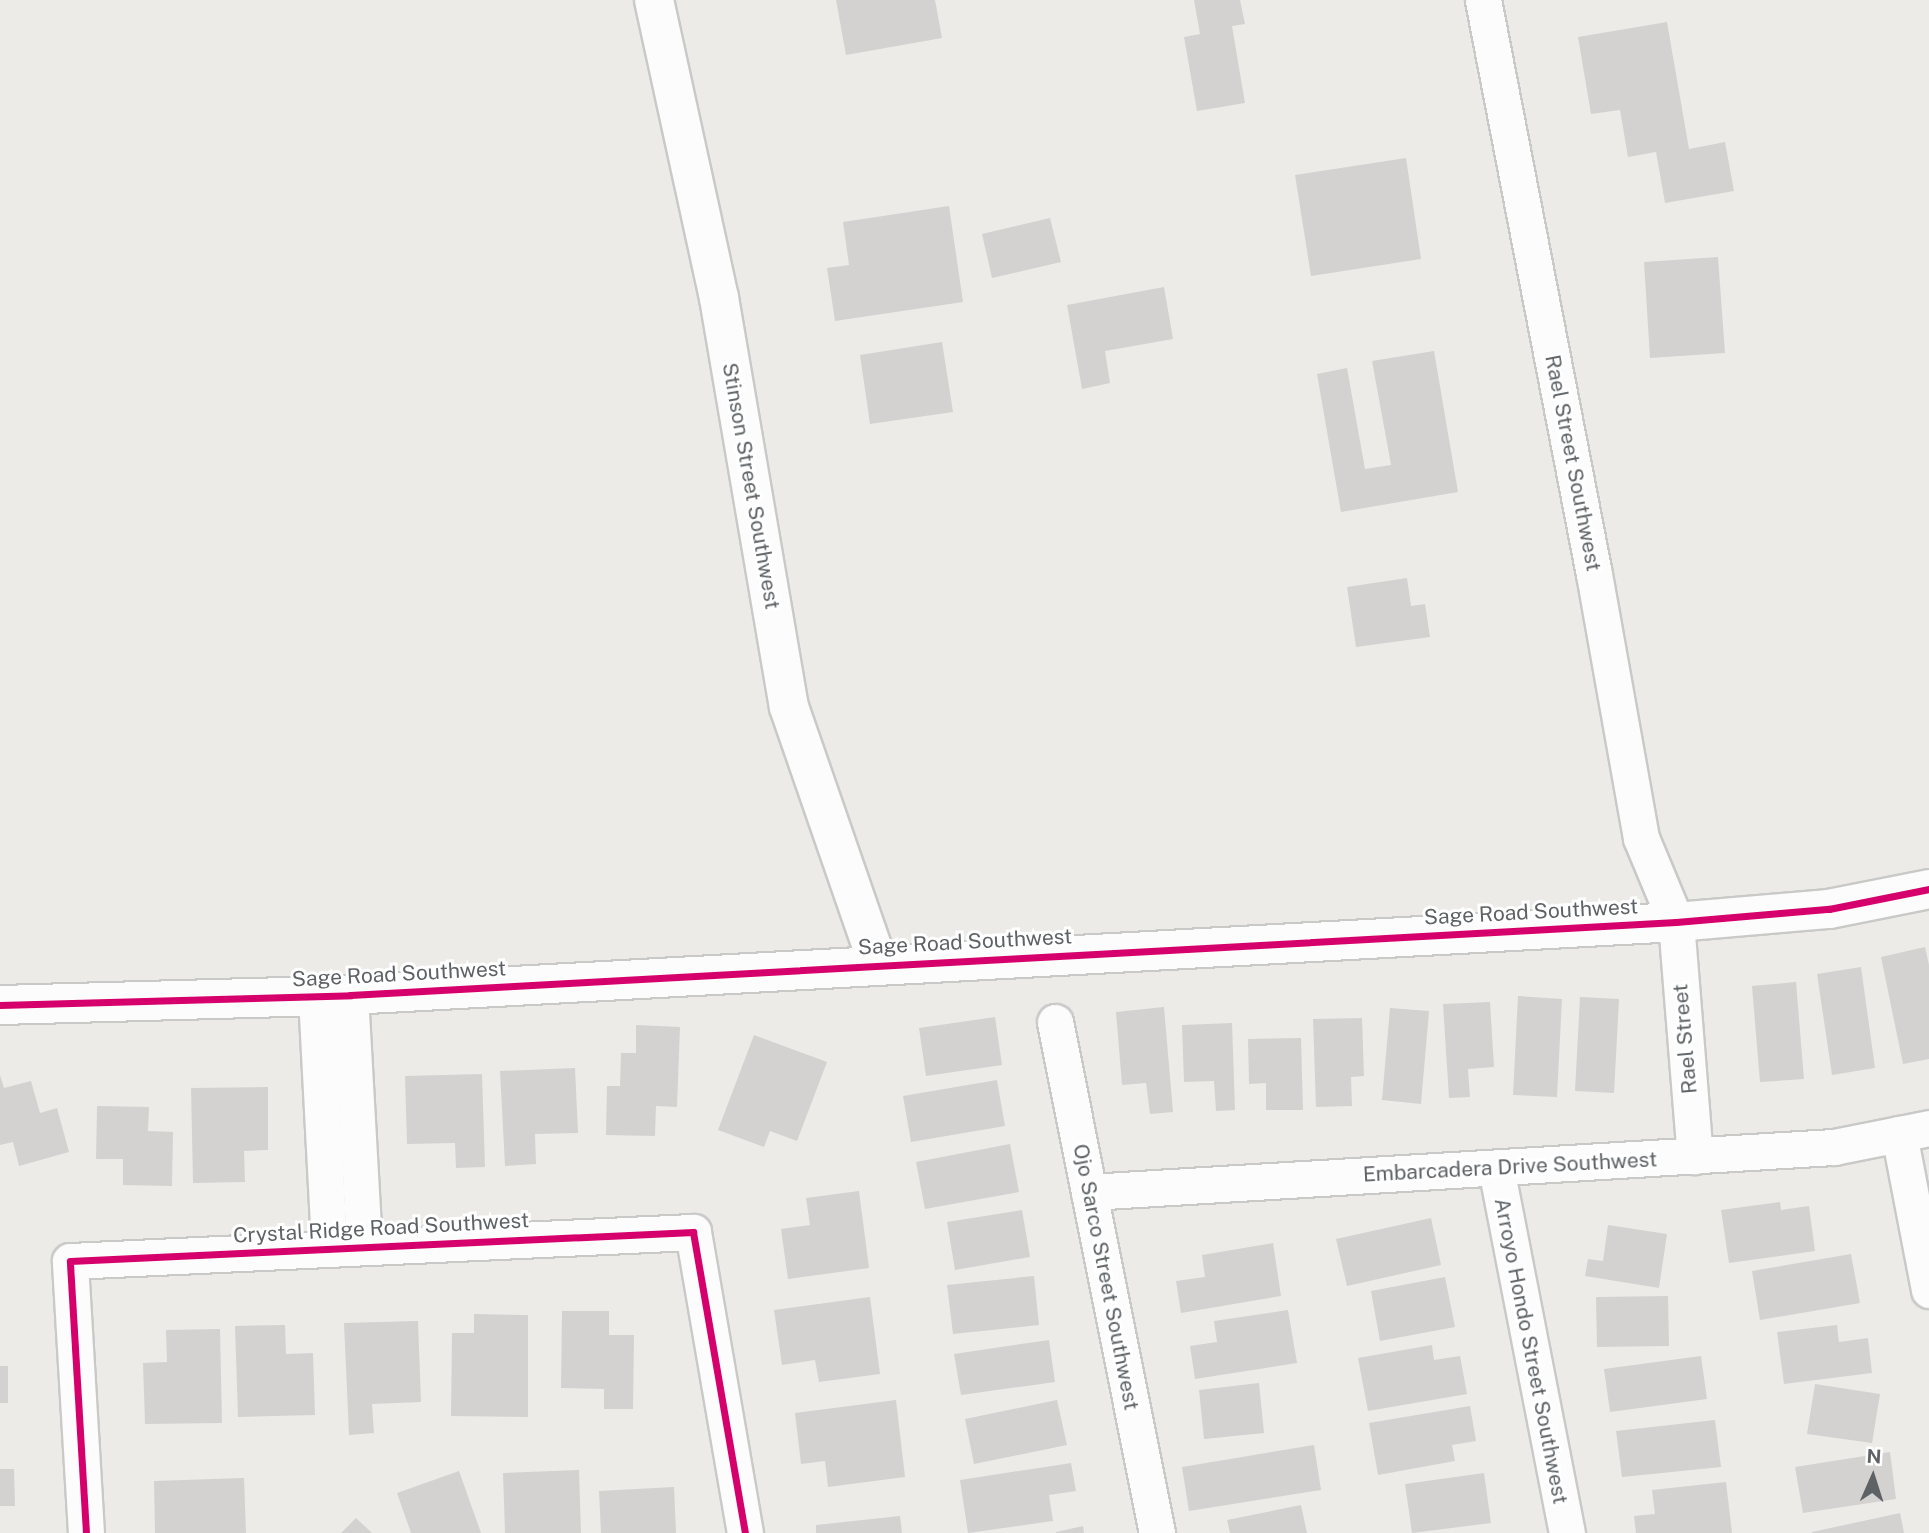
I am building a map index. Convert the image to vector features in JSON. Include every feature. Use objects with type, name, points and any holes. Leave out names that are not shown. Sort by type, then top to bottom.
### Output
[{"type":"street","name":"Stinson Street Southwest","points":[[654,0],[719,298],[789,707],[878,964]]},
{"type":"street","name":"Rael Street Southwest","points":[[1483,0],[1642,838],[1676,922]]},
{"type":"street","name":"Sage Road Southwest","points":[[0,1005],[333,995],[1676,922],[1829,909],[1929,889]]},
{"type":"street","name":"Rael Street","points":[[1676,922],[1695,1156]]},
{"type":"street","points":[[333,995],[364,1245]]},
{"type":"street","points":[[330,1247],[333,995]]},
{"type":"street","points":[[0,1026],[27,1024],[44,1004]]},
{"type":"street","name":"Ojo Sarco Street Southwest","points":[[1055,1022],[1157,1533]]},
{"type":"street","name":"Embarcadera Drive Southwest","points":[[1089,1192],[1835,1147],[1914,1131]]},
{"type":"street","points":[[1914,1131],[1929,1290]]},
{"type":"street","name":"Arroyo Hondo Street Southwest","points":[[1496,1168],[1567,1533]]},
{"type":"street","name":"Crystal Ridge Road Southwest","points":[[86,1533],[70,1261],[364,1245],[693,1232],[745,1533]]},
{"type":"building","points":[[836,0],[935,0],[942,38],[846,55]]},
{"type":"building","points":[[1194,0],[1240,0],[1245,24],[1232,26],[1245,103],[1197,111],[1184,37],[1200,34]]},
{"type":"building","points":[[1667,22],[1689,149],[1725,142],[1734,191],[1665,203],[1656,152],[1628,157],[1620,110],[1591,114],[1578,37]]},
{"type":"building","points":[[1406,158],[1421,259],[1311,276],[1295,175]]},
{"type":"building","points":[[949,206],[963,302],[835,321],[827,268],[849,265],[843,222]]},
{"type":"building","points":[[1050,218],[1061,262],[992,278],[982,234]]},
{"type":"building","points":[[1718,257],[1725,353],[1650,358],[1644,262]]},
{"type":"building","points":[[1164,287],[1173,339],[1105,351],[1110,383],[1082,389],[1067,305]]},
{"type":"building","points":[[942,342],[953,412],[870,424],[860,355]]},
{"type":"building","points":[[1434,351],[1458,492],[1341,512],[1317,374],[1347,368],[1365,469],[1391,465],[1372,361]]},
{"type":"building","points":[[1407,578],[1411,606],[1425,604],[1430,637],[1356,647],[1347,587]]},
{"type":"building","points":[[1925,947],[1929,965],[1929,1059],[1903,1064],[1881,957]]},
{"type":"building","points":[[1861,967],[1875,1068],[1832,1075],[1817,974]]},
{"type":"building","points":[[1796,982],[1804,1079],[1760,1082],[1752,986]]},
{"type":"building","points":[[1518,996],[1562,999],[1557,1097],[1513,1095]]},
{"type":"building","points":[[1580,997],[1619,999],[1614,1093],[1575,1091]]},
{"type":"building","points":[[1490,1002],[1494,1067],[1468,1069],[1470,1097],[1449,1098],[1443,1004]]},
{"type":"building","points":[[1164,1007],[1173,1112],[1150,1114],[1146,1083],[1122,1085],[1116,1012]]},
{"type":"building","points":[[1390,1008],[1429,1011],[1421,1104],[1382,1100]]},
{"type":"building","points":[[995,1017],[1002,1065],[926,1076],[919,1028]]},
{"type":"building","points":[[1362,1018],[1364,1076],[1351,1077],[1352,1106],[1316,1107],[1313,1019]]},
{"type":"building","points":[[1232,1023],[1235,1110],[1216,1111],[1214,1081],[1184,1082],[1182,1025]]},
{"type":"building","points":[[636,1025],[680,1027],[677,1107],[656,1106],[655,1136],[606,1135],[607,1086],[620,1086],[621,1053],[636,1053]]},
{"type":"building","points":[[754,1035],[827,1062],[797,1141],[770,1131],[764,1147],[718,1130]]},
{"type":"building","points":[[1301,1038],[1303,1110],[1266,1110],[1266,1083],[1249,1084],[1248,1039]]},
{"type":"building","points":[[575,1068],[578,1133],[535,1134],[536,1164],[505,1166],[500,1071]]},
{"type":"building","points":[[482,1074],[485,1167],[456,1168],[455,1143],[407,1144],[405,1076]]},
{"type":"building","points":[[0,1075],[4,1088],[31,1081],[40,1113],[57,1108],[69,1152],[19,1166],[13,1142],[0,1145]]},
{"type":"building","points":[[997,1080],[1005,1126],[911,1142],[903,1096]]},
{"type":"building","points":[[268,1087],[268,1150],[244,1151],[245,1182],[193,1183],[191,1088]]},
{"type":"building","points":[[97,1106],[149,1107],[148,1131],[173,1132],[172,1186],[123,1185],[123,1159],[96,1159]]},
{"type":"building","points":[[1010,1144],[1019,1192],[925,1209],[916,1162]]},
{"type":"building","points":[[859,1191],[869,1268],[788,1279],[781,1229],[810,1225],[806,1198]]},
{"type":"building","points":[[1780,1202],[1781,1210],[1809,1206],[1815,1251],[1729,1263],[1721,1210]]},
{"type":"building","points":[[1022,1210],[1030,1257],[955,1270],[947,1222]]},
{"type":"building","points":[[1431,1218],[1441,1265],[1347,1286],[1336,1239]]},
{"type":"building","points":[[1608,1225],[1667,1234],[1659,1288],[1585,1276],[1588,1259],[1603,1261]]},
{"type":"building","points":[[1273,1243],[1281,1296],[1181,1313],[1176,1281],[1205,1277],[1202,1255]]},
{"type":"building","points":[[1851,1254],[1860,1303],[1760,1320],[1752,1271]]},
{"type":"building","points":[[1034,1276],[1039,1325],[953,1334],[947,1285]]},
{"type":"building","points":[[1445,1277],[1455,1327],[1380,1341],[1371,1291]]},
{"type":"building","points":[[1668,1296],[1669,1346],[1597,1347],[1596,1297]]},
{"type":"building","points":[[870,1297],[880,1374],[819,1382],[815,1360],[782,1365],[774,1310]]},
{"type":"building","points":[[1288,1310],[1297,1363],[1195,1379],[1190,1346],[1217,1342],[1214,1321]]},
{"type":"building","points":[[562,1311],[609,1311],[609,1335],[634,1335],[633,1409],[604,1409],[604,1389],[561,1388]]},
{"type":"building","points":[[474,1314],[528,1315],[528,1417],[451,1416],[452,1333],[474,1333]]},
{"type":"building","points":[[418,1321],[421,1402],[372,1404],[374,1433],[349,1435],[344,1323]]},
{"type":"building","points":[[285,1325],[286,1354],[313,1353],[315,1415],[238,1417],[235,1326]]},
{"type":"building","points":[[1837,1325],[1839,1342],[1868,1338],[1872,1373],[1784,1384],[1777,1332]]},
{"type":"building","points":[[220,1329],[222,1423],[145,1424],[143,1363],[167,1362],[166,1330]]},
{"type":"building","points":[[1049,1340],[1055,1382],[961,1395],[954,1354]]},
{"type":"building","points":[[1432,1345],[1434,1360],[1460,1356],[1467,1394],[1368,1411],[1358,1358]]},
{"type":"building","points":[[1701,1356],[1707,1399],[1610,1412],[1604,1369]]},
{"type":"building","points":[[0,1366],[8,1366],[8,1403],[0,1403]]},
{"type":"building","points":[[1259,1383],[1264,1433],[1204,1439],[1199,1390]]},
{"type":"building","points":[[1815,1384],[1880,1394],[1872,1443],[1807,1434]]},
{"type":"building","points":[[896,1400],[905,1477],[828,1487],[825,1461],[801,1464],[795,1413]]},
{"type":"building","points":[[1057,1400],[1067,1445],[974,1464],[965,1419]]},
{"type":"building","points":[[1470,1406],[1476,1441],[1452,1445],[1455,1461],[1378,1475],[1369,1423]]},
{"type":"building","points":[[1715,1420],[1721,1467],[1622,1477],[1616,1431]]},
{"type":"building","points":[[1314,1445],[1321,1490],[1189,1511],[1182,1467]]},
{"type":"building","points":[[1890,1452],[1896,1499],[1803,1513],[1795,1467]]},
{"type":"building","points":[[1071,1463],[1076,1491],[1049,1495],[1053,1521],[968,1533],[960,1480]]},
{"type":"building","points":[[0,1469],[14,1469],[15,1506],[0,1506]]},
{"type":"building","points":[[579,1470],[581,1533],[505,1533],[503,1473]]},
{"type":"building","points":[[459,1471],[481,1533],[411,1533],[397,1493]]},
{"type":"building","points":[[1484,1473],[1491,1523],[1412,1533],[1405,1484]]},
{"type":"building","points":[[244,1478],[246,1533],[155,1533],[154,1481]]},
{"type":"building","points":[[1726,1482],[1732,1533],[1636,1533],[1634,1516],[1655,1514],[1652,1490]]},
{"type":"building","points":[[674,1487],[676,1533],[601,1533],[599,1491]]},
{"type":"building","points":[[1301,1505],[1307,1533],[1230,1533],[1227,1520]]},
{"type":"building","points":[[1900,1513],[1904,1533],[1812,1533],[1812,1532]]},
{"type":"building","points":[[900,1516],[902,1533],[816,1533],[816,1525]]},
{"type":"building","points":[[356,1518],[372,1533],[341,1533]]},
{"type":"building","points":[[1083,1526],[1084,1533],[1056,1533],[1056,1532]]},
{"type":"cycle path","points":[[0,1005],[350,995],[1676,922],[1829,909],[1929,889]]},
{"type":"cycle path","points":[[86,1533],[70,1261],[693,1232],[745,1533]]}]
